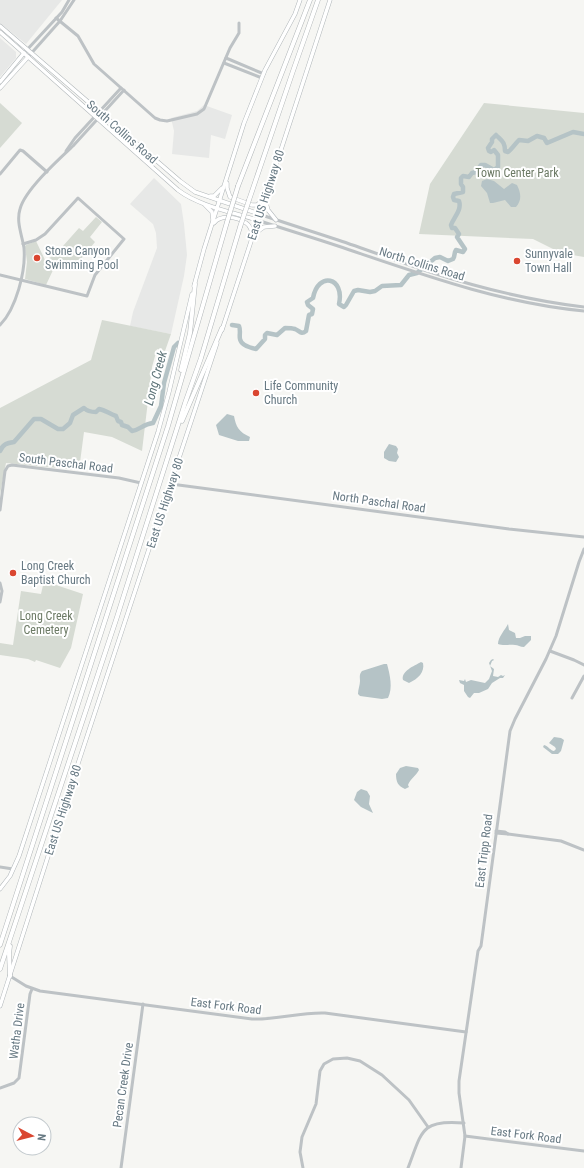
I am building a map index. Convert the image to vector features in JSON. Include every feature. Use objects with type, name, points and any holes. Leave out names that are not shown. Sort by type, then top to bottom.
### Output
[{"type":"highway","points":[[0,945],[168,426],[238,186],[310,0]]},
{"type":"highway","points":[[0,969],[201,358],[240,227],[318,0]]},
{"type":"highway","points":[[168,426],[190,333],[195,284]]},
{"type":"highway","points":[[178,429],[186,414],[222,328]]},
{"type":"highway","points":[[10,976],[9,954],[15,925]]},
{"type":"main road","points":[[0,889],[13,869],[19,856],[158,432],[195,284],[244,122],[262,78],[295,14],[300,0]]},
{"type":"main road","name":"East US Highway 80","points":[[0,1006],[69,789],[330,0]]},
{"type":"main road","name":"South Collins Road","points":[[0,26],[155,161],[195,192],[259,214]]},
{"type":"main road","name":"South Collins Road","points":[[0,32],[151,165],[171,185],[199,202],[257,220]]},
{"type":"main road","points":[[0,82],[24,54]]},
{"type":"main road","points":[[0,88],[28,57]]},
{"type":"main road","points":[[151,165],[155,161]]},
{"type":"main road","points":[[227,178],[226,188],[230,197],[257,205],[265,198],[268,210],[276,220]]},
{"type":"main road","points":[[209,196],[214,196],[221,190],[227,178]]},
{"type":"main road","points":[[199,202],[207,206],[212,212],[212,225]]},
{"type":"main road","points":[[212,225],[222,217],[227,217],[246,223],[251,228],[253,235],[264,227],[275,226]]},
{"type":"street","points":[[24,54],[70,0]]},
{"type":"street","points":[[28,57],[60,21],[74,0]]},
{"type":"street","points":[[56,18],[78,36],[94,64],[155,118],[167,121],[197,114],[206,107],[238,33],[239,23]]},
{"type":"street","points":[[226,58],[264,74]]},
{"type":"street","points":[[224,63],[262,78]]},
{"type":"street","points":[[65,153],[70,144],[121,88]]},
{"type":"street","points":[[0,325],[10,314],[14,306],[25,261],[20,228],[20,209],[27,196],[47,172],[83,136],[124,90]]},
{"type":"street","points":[[80,133],[83,136]]},
{"type":"street","points":[[0,174],[20,150],[24,151],[47,172]]},
{"type":"street","points":[[0,275],[87,296],[94,275],[124,239],[78,198],[46,234],[36,240],[23,244]]},
{"type":"street","name":"North Collins Road","points":[[259,214],[359,247],[410,266],[492,290],[547,304]]},
{"type":"street","name":"North Collins Road","points":[[257,220],[403,268],[491,294],[584,310]]},
{"type":"street","points":[[357,253],[359,247]]},
{"type":"street","points":[[435,278],[436,274]]},
{"type":"street","points":[[491,294],[492,290]]},
{"type":"street","name":"North Collins Road","points":[[572,308],[584,307]]},
{"type":"street","name":"South Paschal Road","points":[[0,510],[5,471],[8,466],[12,465],[119,478],[141,483]]},
{"type":"street","name":"North Paschal Road","points":[[171,484],[503,528],[584,537]]},
{"type":"street","name":"East Tripp Road","points":[[461,1168],[465,1136],[459,1086],[478,951],[481,946],[506,753],[512,727],[556,636],[578,562],[584,549]]},
{"type":"street","points":[[0,584],[2,591],[0,602]]},
{"type":"street","points":[[550,651],[584,665]]},
{"type":"street","points":[[572,698],[584,676]]},
{"type":"street","points":[[496,832],[505,832],[508,834],[562,841],[584,850]]},
{"type":"street","points":[[0,867],[13,869]]},
{"type":"street","name":"East Fork Road","points":[[10,976],[32,988],[262,1020],[311,1013],[325,1013],[466,1032]]},
{"type":"street","name":"Watha Drive","points":[[0,1088],[14,1082],[19,1078],[32,988]]},
{"type":"street","name":"Pecan Creek Drive","points":[[121,1168],[143,1004]]},
{"type":"street","points":[[303,1168],[300,1152],[302,1137],[316,1104],[320,1071],[324,1064],[333,1059],[347,1058],[360,1061],[382,1075],[409,1100],[428,1127]]},
{"type":"street","points":[[408,1168],[422,1134],[428,1127],[448,1122],[464,1123]]},
{"type":"street","name":"East Fork Road","points":[[465,1136],[584,1151]]},
{"type":"shaded area","points":[[0,0],[62,0],[26,44],[0,23]]},
{"type":"shaded area","points":[[0,38],[16,52],[16,58],[0,77]]},
{"type":"shaded area","points":[[204,105],[232,115],[225,139],[211,135],[209,158],[172,154],[174,131],[171,118],[197,111]]},
{"type":"shaded area","points":[[154,178],[181,204],[184,224],[187,255],[184,276],[171,334],[130,326],[133,312],[157,248],[156,233],[153,224],[130,204]]},
{"type":"shaded area","points":[[487,179],[494,181],[504,189],[512,183],[517,185],[520,196],[516,207],[511,207],[505,200],[490,203],[487,193],[481,186],[482,181]]},
{"type":"shaded area","points":[[227,414],[234,416],[239,429],[250,437],[249,441],[238,441],[219,435],[216,425]]},
{"type":"shaded area","points":[[389,444],[396,446],[398,449],[397,453],[399,457],[396,462],[389,461],[384,458],[384,452]]},
{"type":"shaded area","points":[[508,624],[509,630],[515,633],[516,638],[531,636],[531,640],[524,647],[498,644],[500,636]]},
{"type":"shaded area","points":[[493,659],[494,660],[490,666],[489,663]]},
{"type":"shaded area","points":[[421,662],[423,663],[423,669],[418,677],[409,683],[403,680],[406,671]]},
{"type":"shaded area","points":[[387,664],[390,681],[390,694],[388,698],[382,699],[360,696],[358,692],[360,675],[362,671]]},
{"type":"shaded area","points":[[490,666],[494,669],[493,676],[498,677],[505,675],[503,678],[500,678],[492,683],[488,689],[479,693],[474,693],[470,698],[468,697],[464,691],[464,685],[460,683],[459,680],[464,681],[465,679],[466,682],[471,680],[485,683],[489,679],[492,671]]},
{"type":"shaded area","points":[[554,737],[564,740],[561,751],[558,754],[552,754],[543,747],[544,745],[547,746],[554,751],[556,749],[555,747],[549,743]]},
{"type":"shaded area","points":[[406,766],[418,768],[419,770],[409,783],[409,787],[405,789],[398,783],[396,774],[400,768]]},
{"type":"shaded area","points":[[361,789],[367,791],[370,796],[369,804],[373,813],[361,807],[354,800],[357,792]]},
{"type":"green space","points":[[0,103],[22,123],[0,148]]},
{"type":"green space","name":"Town Center Park","points":[[484,103],[584,113],[584,257],[561,253],[533,239],[419,234],[430,184]]},
{"type":"green space","points":[[96,217],[102,222],[90,237],[95,242],[71,271],[59,265],[54,268],[46,285],[25,279],[27,262],[26,245],[36,241],[45,260],[55,255],[79,228],[83,231]]},
{"type":"green space","points":[[102,320],[171,334],[165,351],[157,349],[152,367],[142,451],[112,437],[84,432],[79,470],[6,463],[0,494],[0,408],[91,360]]},
{"type":"green space","name":"Long Creek Cemetery","points":[[44,581],[83,594],[71,648],[60,668],[36,660],[35,662],[28,659],[0,655],[0,643],[13,645],[21,591],[41,594]]},
{"type":"waterway","name":"Long Creek","points":[[232,325],[239,326],[240,339],[242,343],[256,349],[265,339],[265,335],[267,333],[277,335],[285,328],[294,329],[302,333],[306,331],[309,315],[312,314],[313,309],[307,302],[313,298],[316,289],[325,281],[335,283],[340,295],[339,304],[344,307],[354,291],[358,290],[370,292],[375,291],[382,286],[401,285],[409,275],[417,273],[435,258],[440,257],[448,261],[453,259],[456,250],[463,252],[465,249],[457,237],[459,234],[455,228],[452,228],[451,225],[460,204],[459,201],[454,200],[454,194],[463,192],[463,187],[461,184],[461,178],[463,176],[469,177],[472,173],[476,172],[481,165],[485,165],[494,170],[498,167],[498,155],[494,150],[491,152],[489,151],[488,148],[492,142],[492,139],[496,135],[504,144],[505,151],[508,152],[519,140],[528,141],[537,136],[544,138],[547,143],[573,132],[584,134]]},
{"type":"waterway","name":"Long Creek","points":[[0,451],[6,444],[14,442],[34,419],[41,419],[58,429],[63,429],[70,423],[73,415],[84,408],[88,411],[94,412],[99,409],[116,416],[122,425],[128,427],[132,431],[153,423],[161,406],[164,383],[174,347],[178,343]]},
{"type":"place","name":"Stone Canyon Swimming Pool","points":[[37,258]]},
{"type":"place","name":"Sunnyvale Town Hall","points":[[517,261]]},
{"type":"place","name":"Life Community Church","points":[[256,393]]},
{"type":"place","name":"Long Creek Baptist Church","points":[[13,573]]}]
